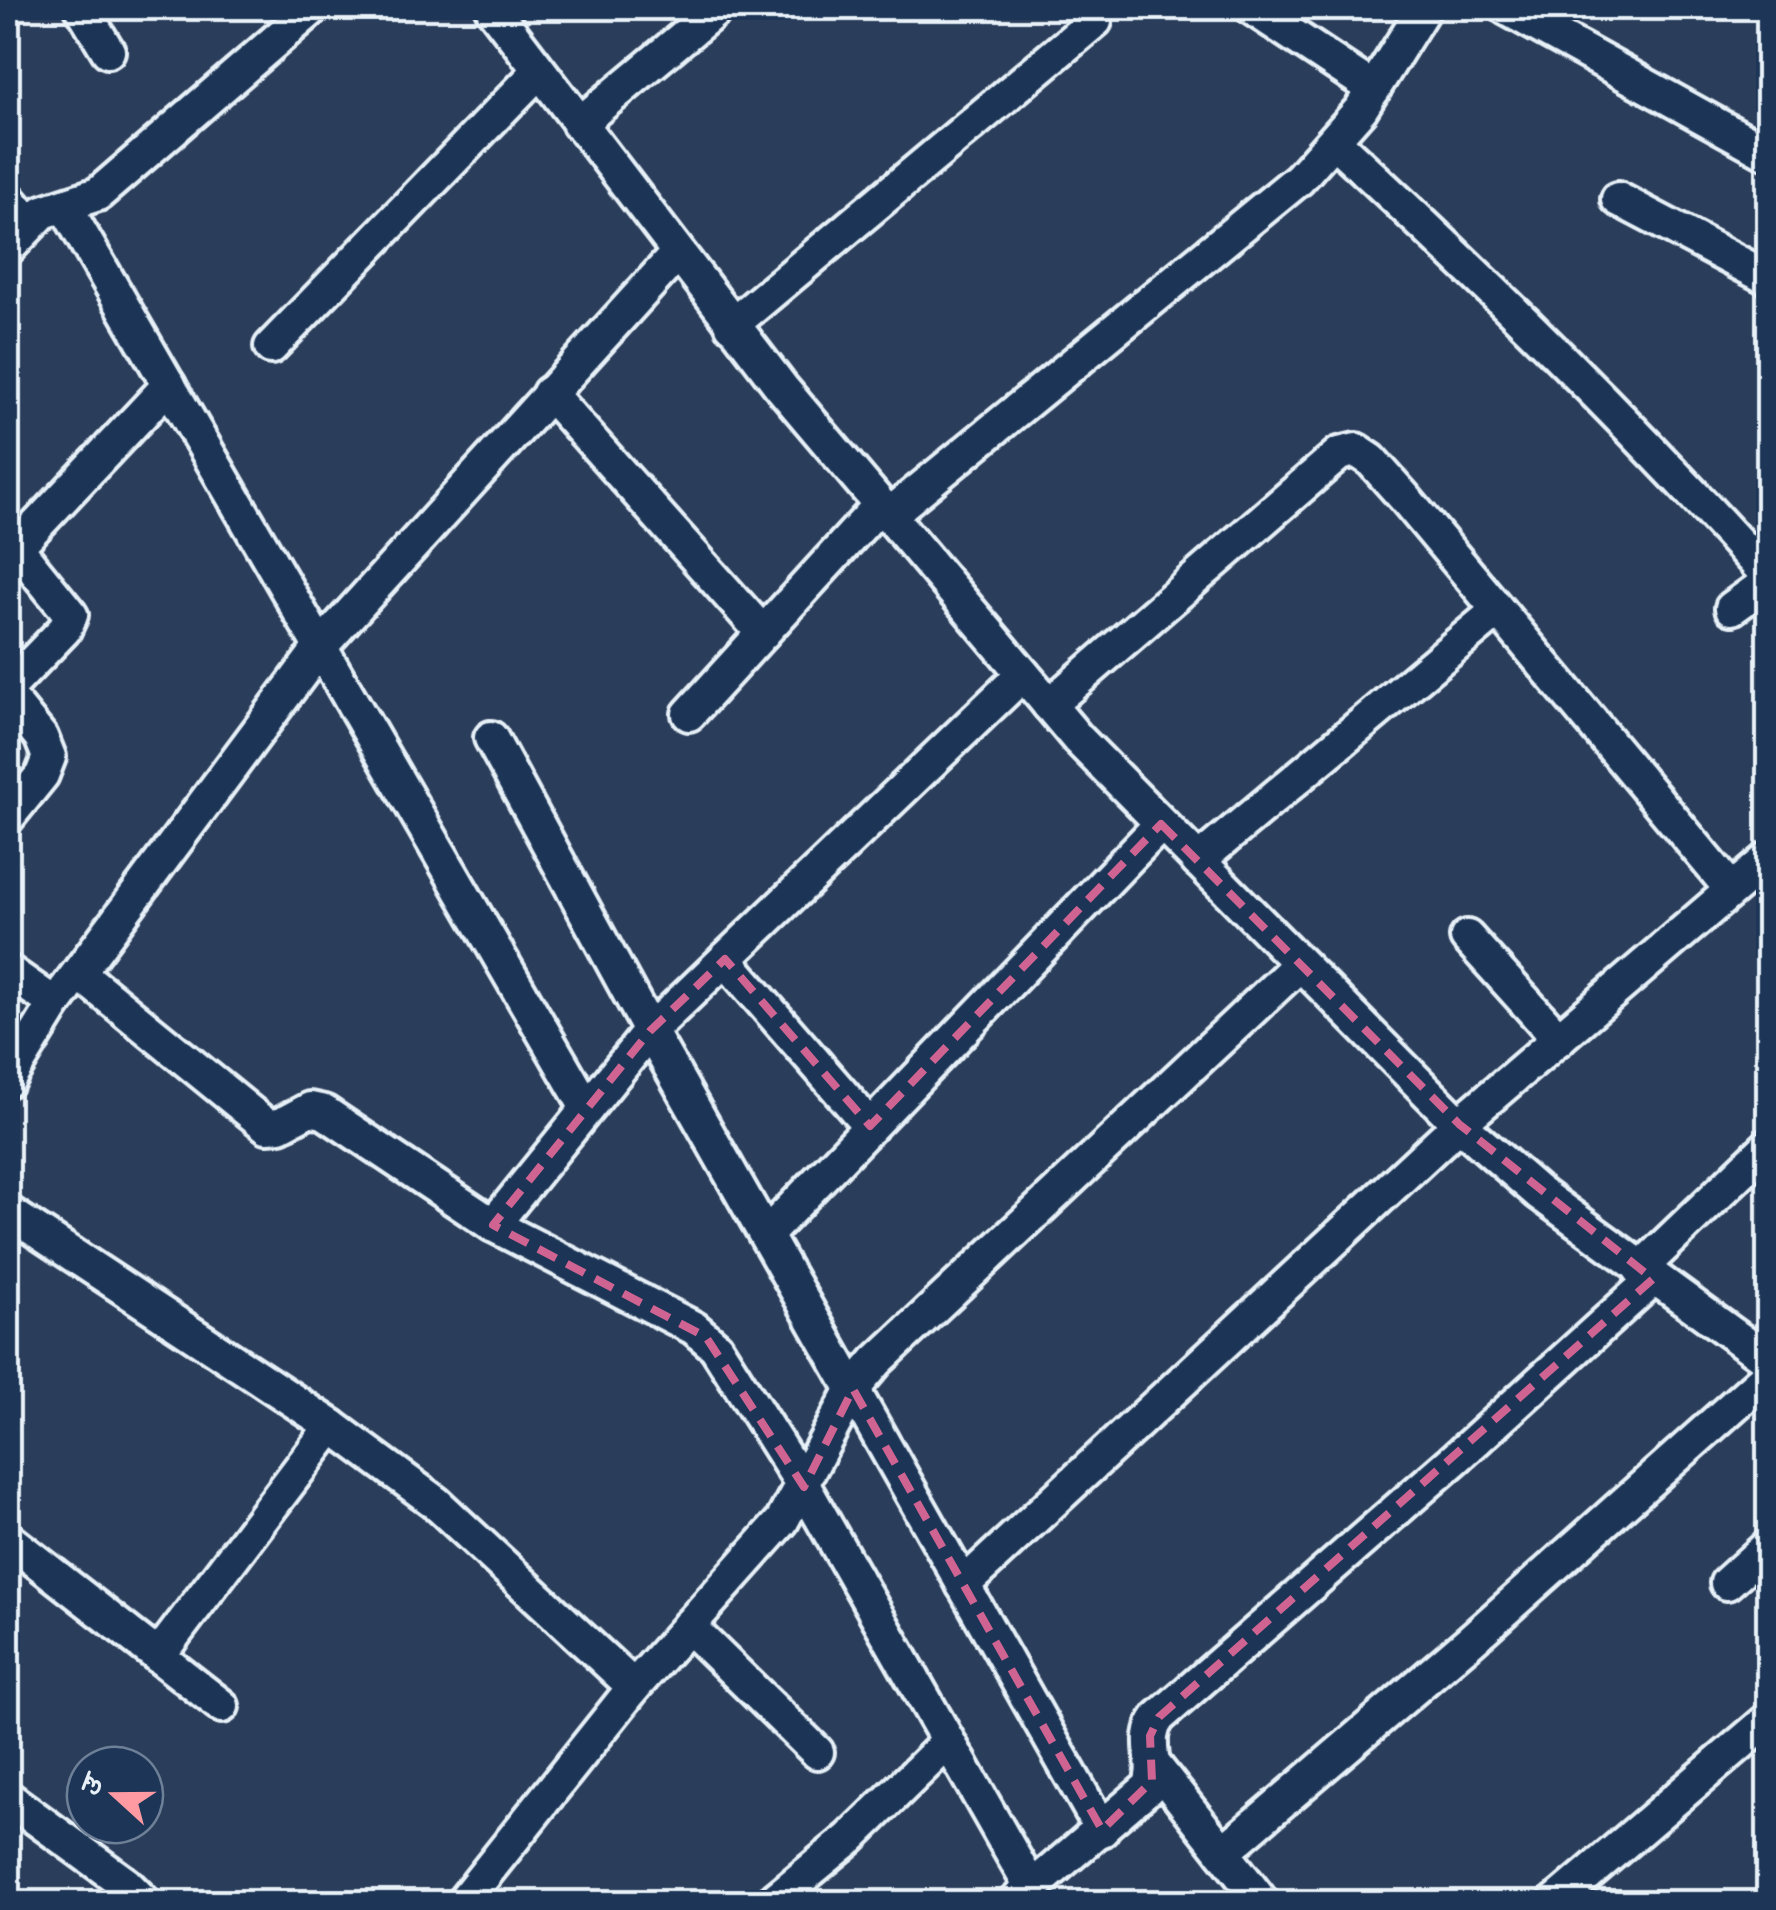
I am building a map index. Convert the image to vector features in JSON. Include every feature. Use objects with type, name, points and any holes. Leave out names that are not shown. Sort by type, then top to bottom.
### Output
[{"type":"street","points":[[82,8],[108,51]]},
{"type":"street","points":[[8,198],[19,236],[43,212],[98,194],[312,8]]},
{"type":"street","points":[[492,8],[732,325],[1049,705],[1161,824],[1460,1124],[1539,1194],[1768,1360]]},
{"type":"street","points":[[579,124],[718,8]]},
{"type":"street","points":[[1252,8],[1374,88]]},
{"type":"street","points":[[689,714],[884,510],[1299,179],[1336,143],[1424,8]]},
{"type":"street","points":[[1506,8],[1768,153]]},
{"type":"street","points":[[732,325],[1095,21]]},
{"type":"street","points":[[270,347],[540,71]]},
{"type":"street","points":[[1336,143],[1530,323],[1768,579],[1732,608]]},
{"type":"street","points":[[1618,199],[1768,278]]},
{"type":"street","points":[[64,206],[588,1108]]},
{"type":"street","points":[[8,1080],[55,1004],[322,645],[676,255]]},
{"type":"street","points":[[8,688],[64,630],[71,615],[12,551],[168,385]]},
{"type":"street","points":[[549,393],[763,634]]},
{"type":"street","points":[[1049,705],[1347,449],[1371,460],[1731,889]]},
{"type":"street","points":[[1198,861],[1497,611]]},
{"type":"street","points":[[492,1224],[650,1031],[1023,674]]},
{"type":"street","points":[[8,696],[41,737],[49,757],[42,775],[8,817]]},
{"type":"street","points":[[492,738],[650,1031],[1102,1830]]},
{"type":"street","points":[[766,1234],[1161,824]]},
{"type":"street","points":[[962,1584],[1460,1124],[1768,859]]},
{"type":"street","points":[[1468,937],[1559,1039]]},
{"type":"street","points":[[726,959],[870,1126]]},
{"type":"street","points":[[463,1902],[634,1686],[782,1521],[804,1487],[853,1389],[876,1361],[1300,965]]},
{"type":"street","points":[[8,971],[55,1004]]},
{"type":"street","points":[[79,973],[260,1122],[273,1128],[310,1109],[324,1112],[492,1224],[706,1336],[804,1487],[948,1742],[1023,1896],[1149,1786],[1153,1763],[1150,1736],[1159,1717],[1456,1458],[1647,1274],[1768,1146]]},
{"type":"street","points":[[8,1212],[332,1426],[435,1502],[498,1556],[634,1686]]},
{"type":"street","points":[[1223,1852],[1471,1640],[1768,1375]]},
{"type":"street","points":[[158,1656],[332,1426]]},
{"type":"street","points":[[8,1540],[222,1706]]},
{"type":"street","points":[[1727,1583],[1768,1546]]},
{"type":"street","points":[[688,1626],[817,1752]]},
{"type":"street","points":[[1555,1902],[1768,1720]]},
{"type":"street","points":[[772,1902],[850,1838],[948,1742]]},
{"type":"street","points":[[1153,1763],[1262,1902]]},
{"type":"street","points":[[8,1798],[126,1884],[144,1902]]},
{"type":"highlighted area","points":[[1161,824],[1459,1124],[1653,1279],[1159,1717],[1150,1736],[1152,1781],[1102,1830],[853,1389],[804,1487],[706,1337],[493,1225],[650,1031],[725,959],[870,1126]]}]
